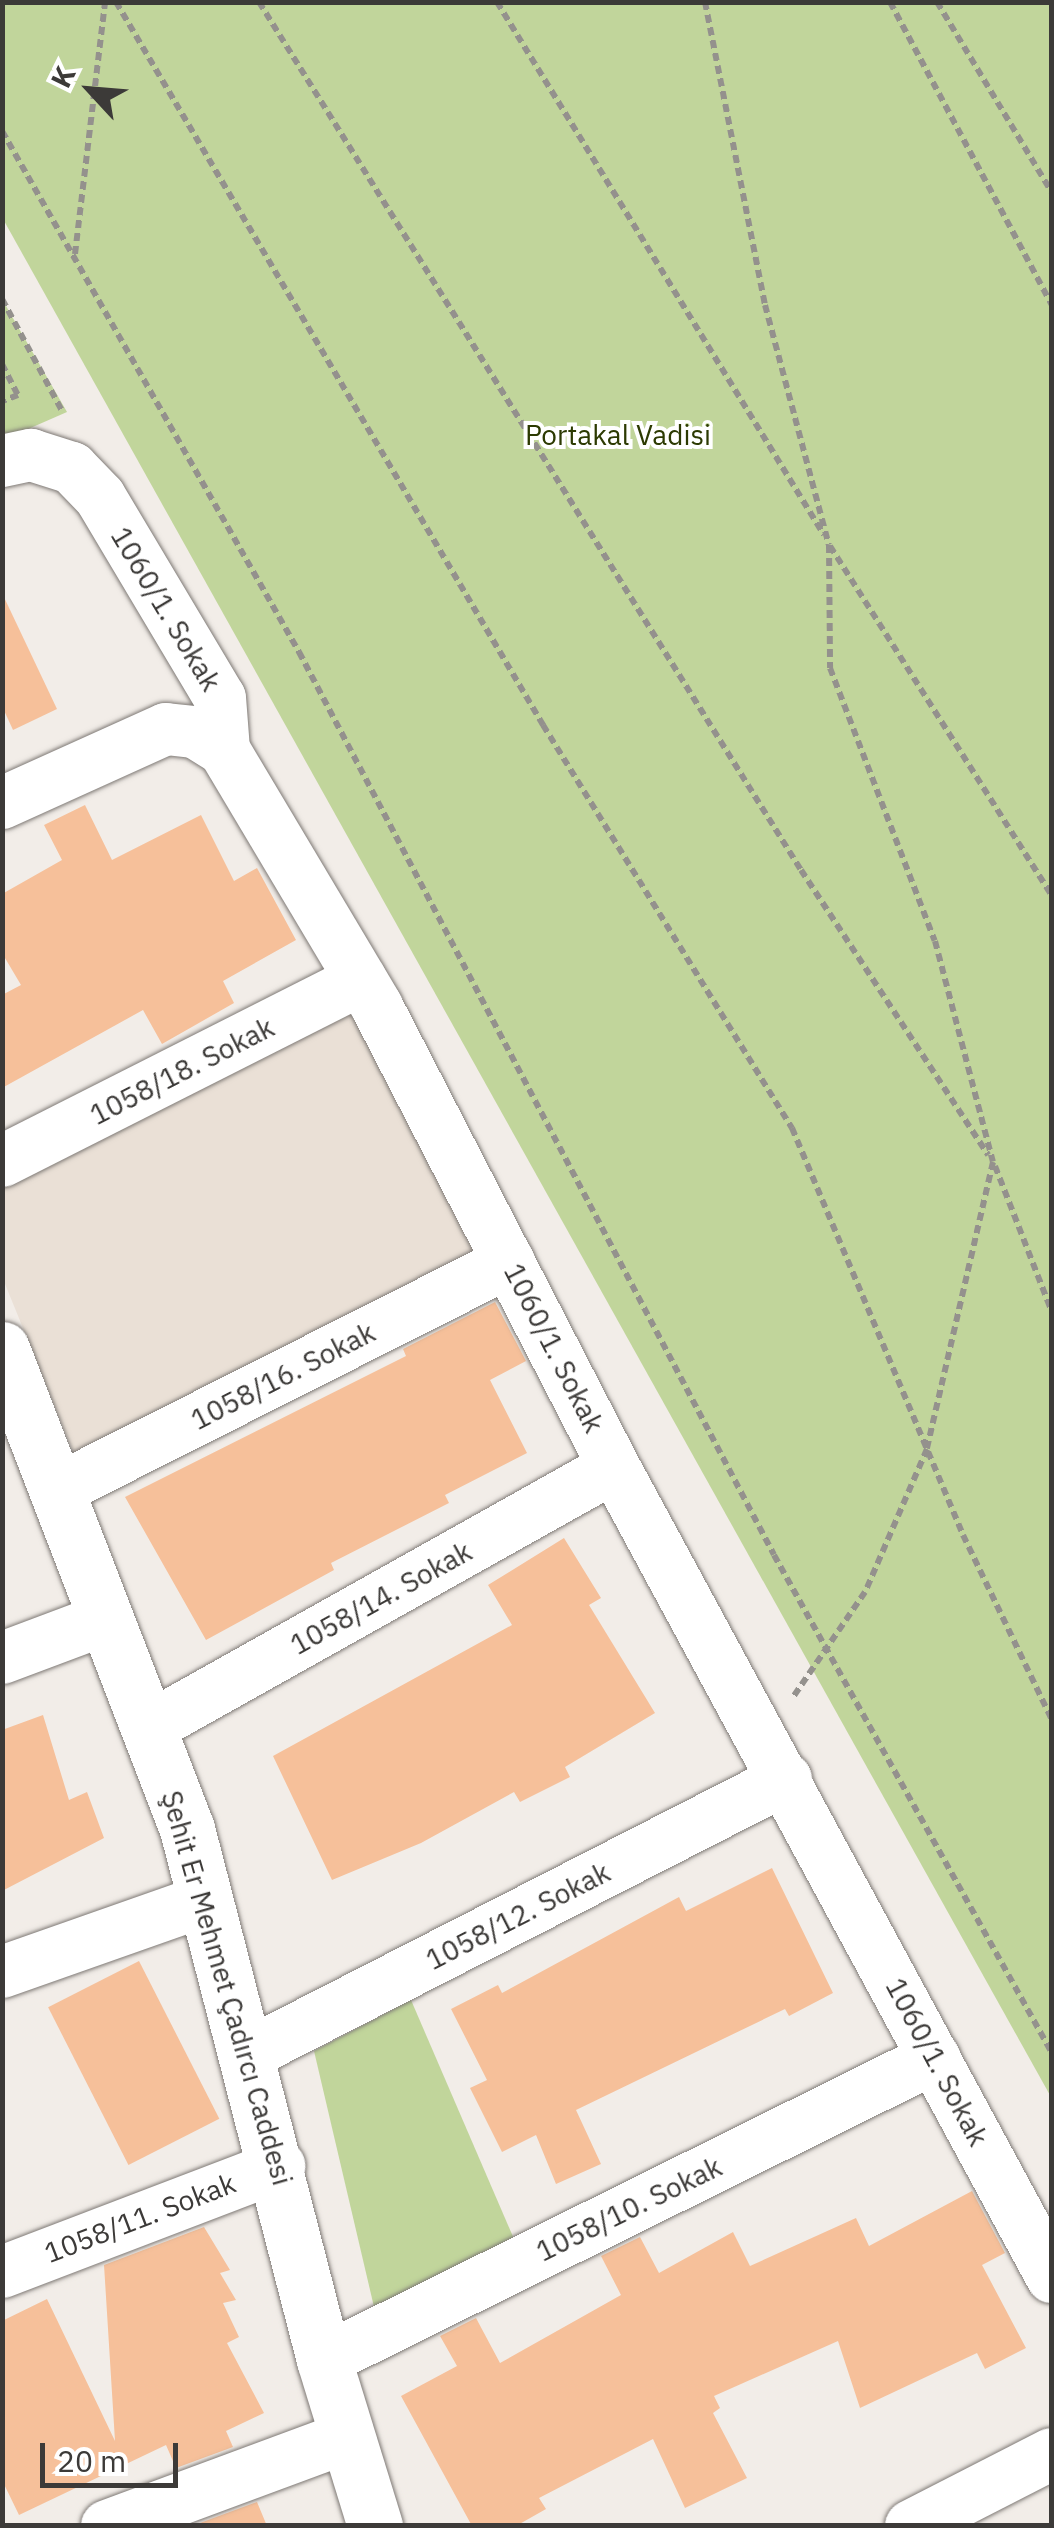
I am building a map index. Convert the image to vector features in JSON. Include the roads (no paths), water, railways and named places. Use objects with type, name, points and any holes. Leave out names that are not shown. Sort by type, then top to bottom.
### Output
[{"type":"main road","name":"Şehit Er Mehmet Çadırcı Caddesi","points":[[2,1349],[148,1728],[208,1900],[250,2053],[324,2360],[375,2526]]},
{"type":"street","name":"1060/1. Sokak","points":[[17,458],[72,468],[100,497],[220,698],[224,750],[361,980],[614,1467],[1052,2277]]},
{"type":"street","points":[[2,804],[166,729],[195,732],[224,750]]},
{"type":"street","name":"1058/18. Sokak","points":[[2,1162],[361,980]]},
{"type":"street","name":"1058/16. Sokak","points":[[57,1490],[509,1262]]},
{"type":"street","name":"1058/14. Sokak","points":[[148,1728],[614,1467]]},
{"type":"street","points":[[2,1658],[106,1619]]},
{"type":"street","name":"1058/12. Sokak","points":[[250,2053],[775,1759]]},
{"type":"street","points":[[2,1972],[208,1900]]},
{"type":"street","name":"1058/10. Sokak","points":[[324,2360],[934,2058]]},
{"type":"street","name":"1058/11. Sokak","points":[[2,2272],[278,2166]]},
{"type":"street","points":[[107,2526],[347,2437]]},
{"type":"street","points":[[911,2526],[1052,2454]]},
{"type":"park label","name":"Portakal Vadisi","points":[[618,435]]}]
